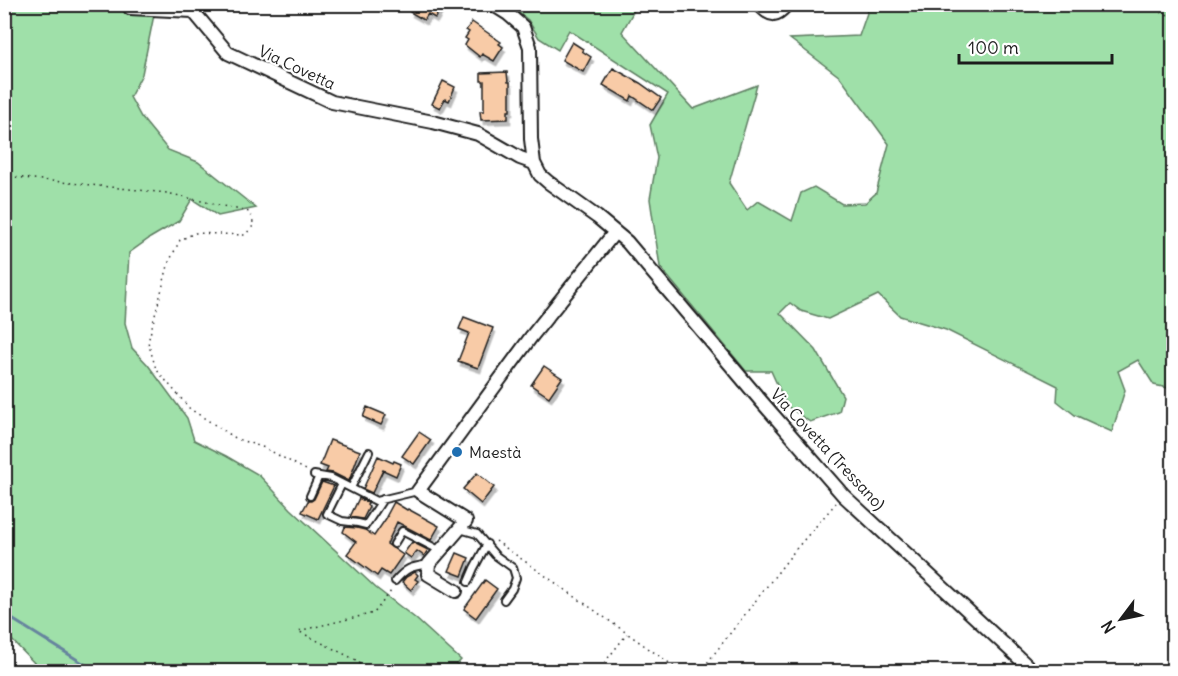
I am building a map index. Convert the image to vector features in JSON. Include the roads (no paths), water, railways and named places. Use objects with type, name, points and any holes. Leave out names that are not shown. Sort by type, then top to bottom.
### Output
[{"type":"street","points":[[492,4],[523,27],[530,47],[531,139],[534,163]]},
{"type":"street","points":[[759,4],[766,12],[774,15],[788,4]]},
{"type":"street","name":"Via Covetta","points":[[130,8],[193,11],[228,53],[332,102],[433,122],[478,134],[520,158],[534,163]]},
{"type":"street","name":"Via Covetta (Tressano)","points":[[534,163],[540,175],[548,182],[627,242],[760,401],[843,495],[1034,672]]},
{"type":"street","points":[[456,591],[428,574],[429,564],[466,521],[418,491],[531,337],[615,232]]},
{"type":"lane","points":[[351,488],[369,452]]},
{"type":"lane","points":[[310,496],[317,475],[331,478],[376,501],[418,491]]},
{"type":"lane","points":[[342,484],[327,514],[342,522],[366,525],[383,499]]},
{"type":"lane","points":[[460,529],[477,534],[495,555],[513,568],[516,578],[504,600]]},
{"type":"lane","points":[[394,544],[402,531],[441,551]]},
{"type":"lane","points":[[468,582],[487,544]]},
{"type":"lane","points":[[395,581],[405,570],[429,564]]},
{"type":"waterway","points":[[4,614],[97,672]]},
{"type":"place","name":"Maestà","points":[[457,452]]}]
